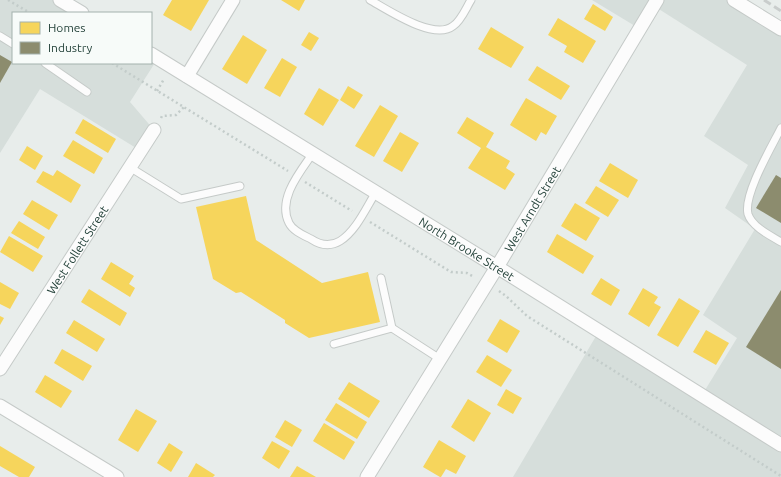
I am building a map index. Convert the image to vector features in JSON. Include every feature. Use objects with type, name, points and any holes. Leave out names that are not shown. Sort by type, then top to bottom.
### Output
[{"type":"street","points":[[60,0],[80,12]]},
{"type":"street","points":[[187,76],[233,0]]},
{"type":"street","name":"West Arndt Street","points":[[367,477],[497,267],[658,0]]},
{"type":"street","points":[[734,0],[781,30]]},
{"type":"street","name":"North Brooke Street","points":[[152,55],[497,267],[781,445]]},
{"type":"street","name":"West Follett Street","points":[[0,369],[131,168],[154,130]]},
{"type":"street","points":[[0,406],[117,477]]},
{"type":"lane","points":[[370,0],[419,26],[443,31],[454,26],[470,0]]},
{"type":"lane","points":[[0,36],[12,43]]},
{"type":"lane","points":[[46,64],[87,92]]},
{"type":"lane","points":[[781,128],[753,185],[749,199],[748,214],[759,229],[781,242]]},
{"type":"lane","points":[[312,153],[297,177],[286,202],[286,212],[289,223],[297,232],[316,243],[328,245],[339,242],[348,234],[361,217],[376,192]]},
{"type":"lane","points":[[131,168],[181,199],[240,186]]},
{"type":"lane","points":[[381,278],[392,328],[440,359]]},
{"type":"lane","points":[[334,344],[392,328]]},
{"type":"path","points":[[8,0],[28,12]]},
{"type":"path","points":[[114,64],[452,272],[467,273],[506,296],[527,316],[781,476]]},
{"type":"path","points":[[154,130],[157,121],[162,116],[176,116],[184,107]]},
{"type":"shaded area","points":[[0,0],[60,0],[80,12],[12,12],[12,64],[152,64],[152,55],[158,58],[130,102],[154,130],[141,151],[40,89],[0,153]]},
{"type":"shaded area","points":[[592,0],[734,0],[781,29],[781,477],[513,477],[599,331],[702,395],[737,338],[703,315],[755,229],[725,208],[748,165],[704,136],[747,65],[654,6],[640,29]]},
{"type":"building: Homes","points":[[172,0],[209,0],[191,31],[163,15]]},
{"type":"building: Homes","points":[[281,0],[305,0],[299,11]]},
{"type":"building: Homes","points":[[593,4],[613,17],[605,31],[584,19]]},
{"type":"building: Homes","points":[[558,18],[596,41],[583,63],[564,52],[567,46],[548,35]]},
{"type":"building: Homes","points":[[491,27],[524,47],[511,68],[478,49]]},
{"type":"building: Homes","points":[[309,32],[319,38],[311,51],[301,45]]},
{"type":"building: Homes","points":[[243,35],[267,50],[247,84],[222,69]]},
{"type":"building: Homes","points":[[282,58],[297,67],[280,97],[264,88]]},
{"type":"building: Homes","points":[[537,66],[570,86],[561,100],[528,80]]},
{"type":"building: Homes","points":[[348,86],[363,95],[354,109],[340,100]]},
{"type":"building: Homes","points":[[319,88],[339,100],[323,126],[304,114]]},
{"type":"building: Homes","points":[[526,98],[557,116],[546,135],[541,132],[536,141],[510,125]]},
{"type":"building: Homes","points":[[380,105],[398,116],[374,157],[355,146]]},
{"type":"building: Homes","points":[[467,117],[494,133],[486,147],[510,161],[506,168],[515,174],[505,190],[468,168],[481,148],[457,133]]},
{"type":"building: Homes","points":[[83,119],[116,139],[108,153],[75,133]]},
{"type":"building: Homes","points":[[400,132],[419,143],[402,172],[383,161]]},
{"type":"building: Homes","points":[[73,140],[103,158],[94,174],[63,156]]},
{"type":"building: Homes","points":[[27,146],[43,156],[35,170],[19,160]]},
{"type":"building: Homes","points":[[610,163],[638,180],[628,198],[599,181]]},
{"type":"building: Homes","points":[[57,170],[81,185],[71,203],[36,182],[43,171],[53,176]]},
{"type":"building: Homes","points":[[596,186],[619,200],[608,217],[585,203]]},
{"type":"building: Homes","points":[[246,196],[256,240],[322,283],[368,272],[380,322],[309,338],[285,323],[285,320],[241,292],[236,293],[213,279],[196,207]]},
{"type":"building: Homes","points":[[32,200],[58,215],[49,230],[23,214]]},
{"type":"building: Homes","points":[[575,203],[600,218],[586,241],[561,226]]},
{"type":"building: Homes","points":[[19,221],[45,237],[38,249],[11,233]]},
{"type":"building: Homes","points":[[557,234],[594,256],[583,274],[547,252]]},
{"type":"building: Homes","points":[[9,236],[43,256],[33,272],[0,252]]},
{"type":"building: Homes","points":[[111,262],[134,276],[129,284],[135,288],[130,297],[101,279]]},
{"type":"building: Homes","points":[[601,278],[620,290],[611,306],[591,294]]},
{"type":"building: Homes","points":[[0,282],[19,293],[10,309],[0,304]]},
{"type":"building: Homes","points":[[643,288],[658,297],[654,303],[661,307],[649,327],[628,314]]},
{"type":"building: Homes","points":[[89,289],[127,313],[120,326],[81,302]]},
{"type":"building: Homes","points":[[679,298],[700,311],[678,347],[657,335]]},
{"type":"building: Homes","points":[[0,316],[4,318],[0,325]]},
{"type":"building: Homes","points":[[500,319],[520,331],[507,353],[487,341]]},
{"type":"building: Homes","points":[[74,320],[105,339],[97,352],[66,333]]},
{"type":"building: Homes","points":[[706,330],[729,343],[716,365],[693,352]]},
{"type":"building: Homes","points":[[62,349],[92,366],[83,381],[54,363]]},
{"type":"building: Homes","points":[[487,355],[512,370],[501,387],[476,372]]},
{"type":"building: Homes","points":[[45,375],[72,391],[61,408],[35,392]]},
{"type":"building: Homes","points":[[349,382],[380,401],[369,418],[338,399]]},
{"type":"building: Homes","points":[[506,389],[522,398],[513,414],[497,405]]},
{"type":"building: Homes","points":[[468,399],[491,413],[474,442],[451,427]]},
{"type":"building: Homes","points":[[336,403],[367,422],[357,439],[325,420]]},
{"type":"building: Homes","points":[[136,409],[157,421],[138,452],[118,440]]},
{"type":"building: Homes","points":[[285,420],[302,430],[292,447],[275,437]]},
{"type":"building: Homes","points":[[324,423],[355,442],[344,460],[313,441]]},
{"type":"building: Homes","points":[[439,440],[466,456],[456,474],[446,469],[440,477],[423,467]]},
{"type":"building: Homes","points":[[272,441],[290,451],[279,469],[262,458]]},
{"type":"building: Homes","points":[[169,443],[183,452],[171,472],[157,463]]},
{"type":"building: Homes","points":[[0,446],[35,467],[29,477],[19,477],[0,466]]},
{"type":"building: Homes","points":[[196,463],[215,475],[213,477],[188,477]]},
{"type":"building: Homes","points":[[297,466],[316,477],[290,477]]},
{"type":"building: Industry","points":[[0,55],[12,62],[0,83]]},
{"type":"building: Industry","points":[[776,175],[781,178],[781,223],[756,208]]},
{"type":"building: Industry","points":[[781,290],[781,369],[746,347]]},
{"type":"railway","points":[[764,0],[781,11]]}]
